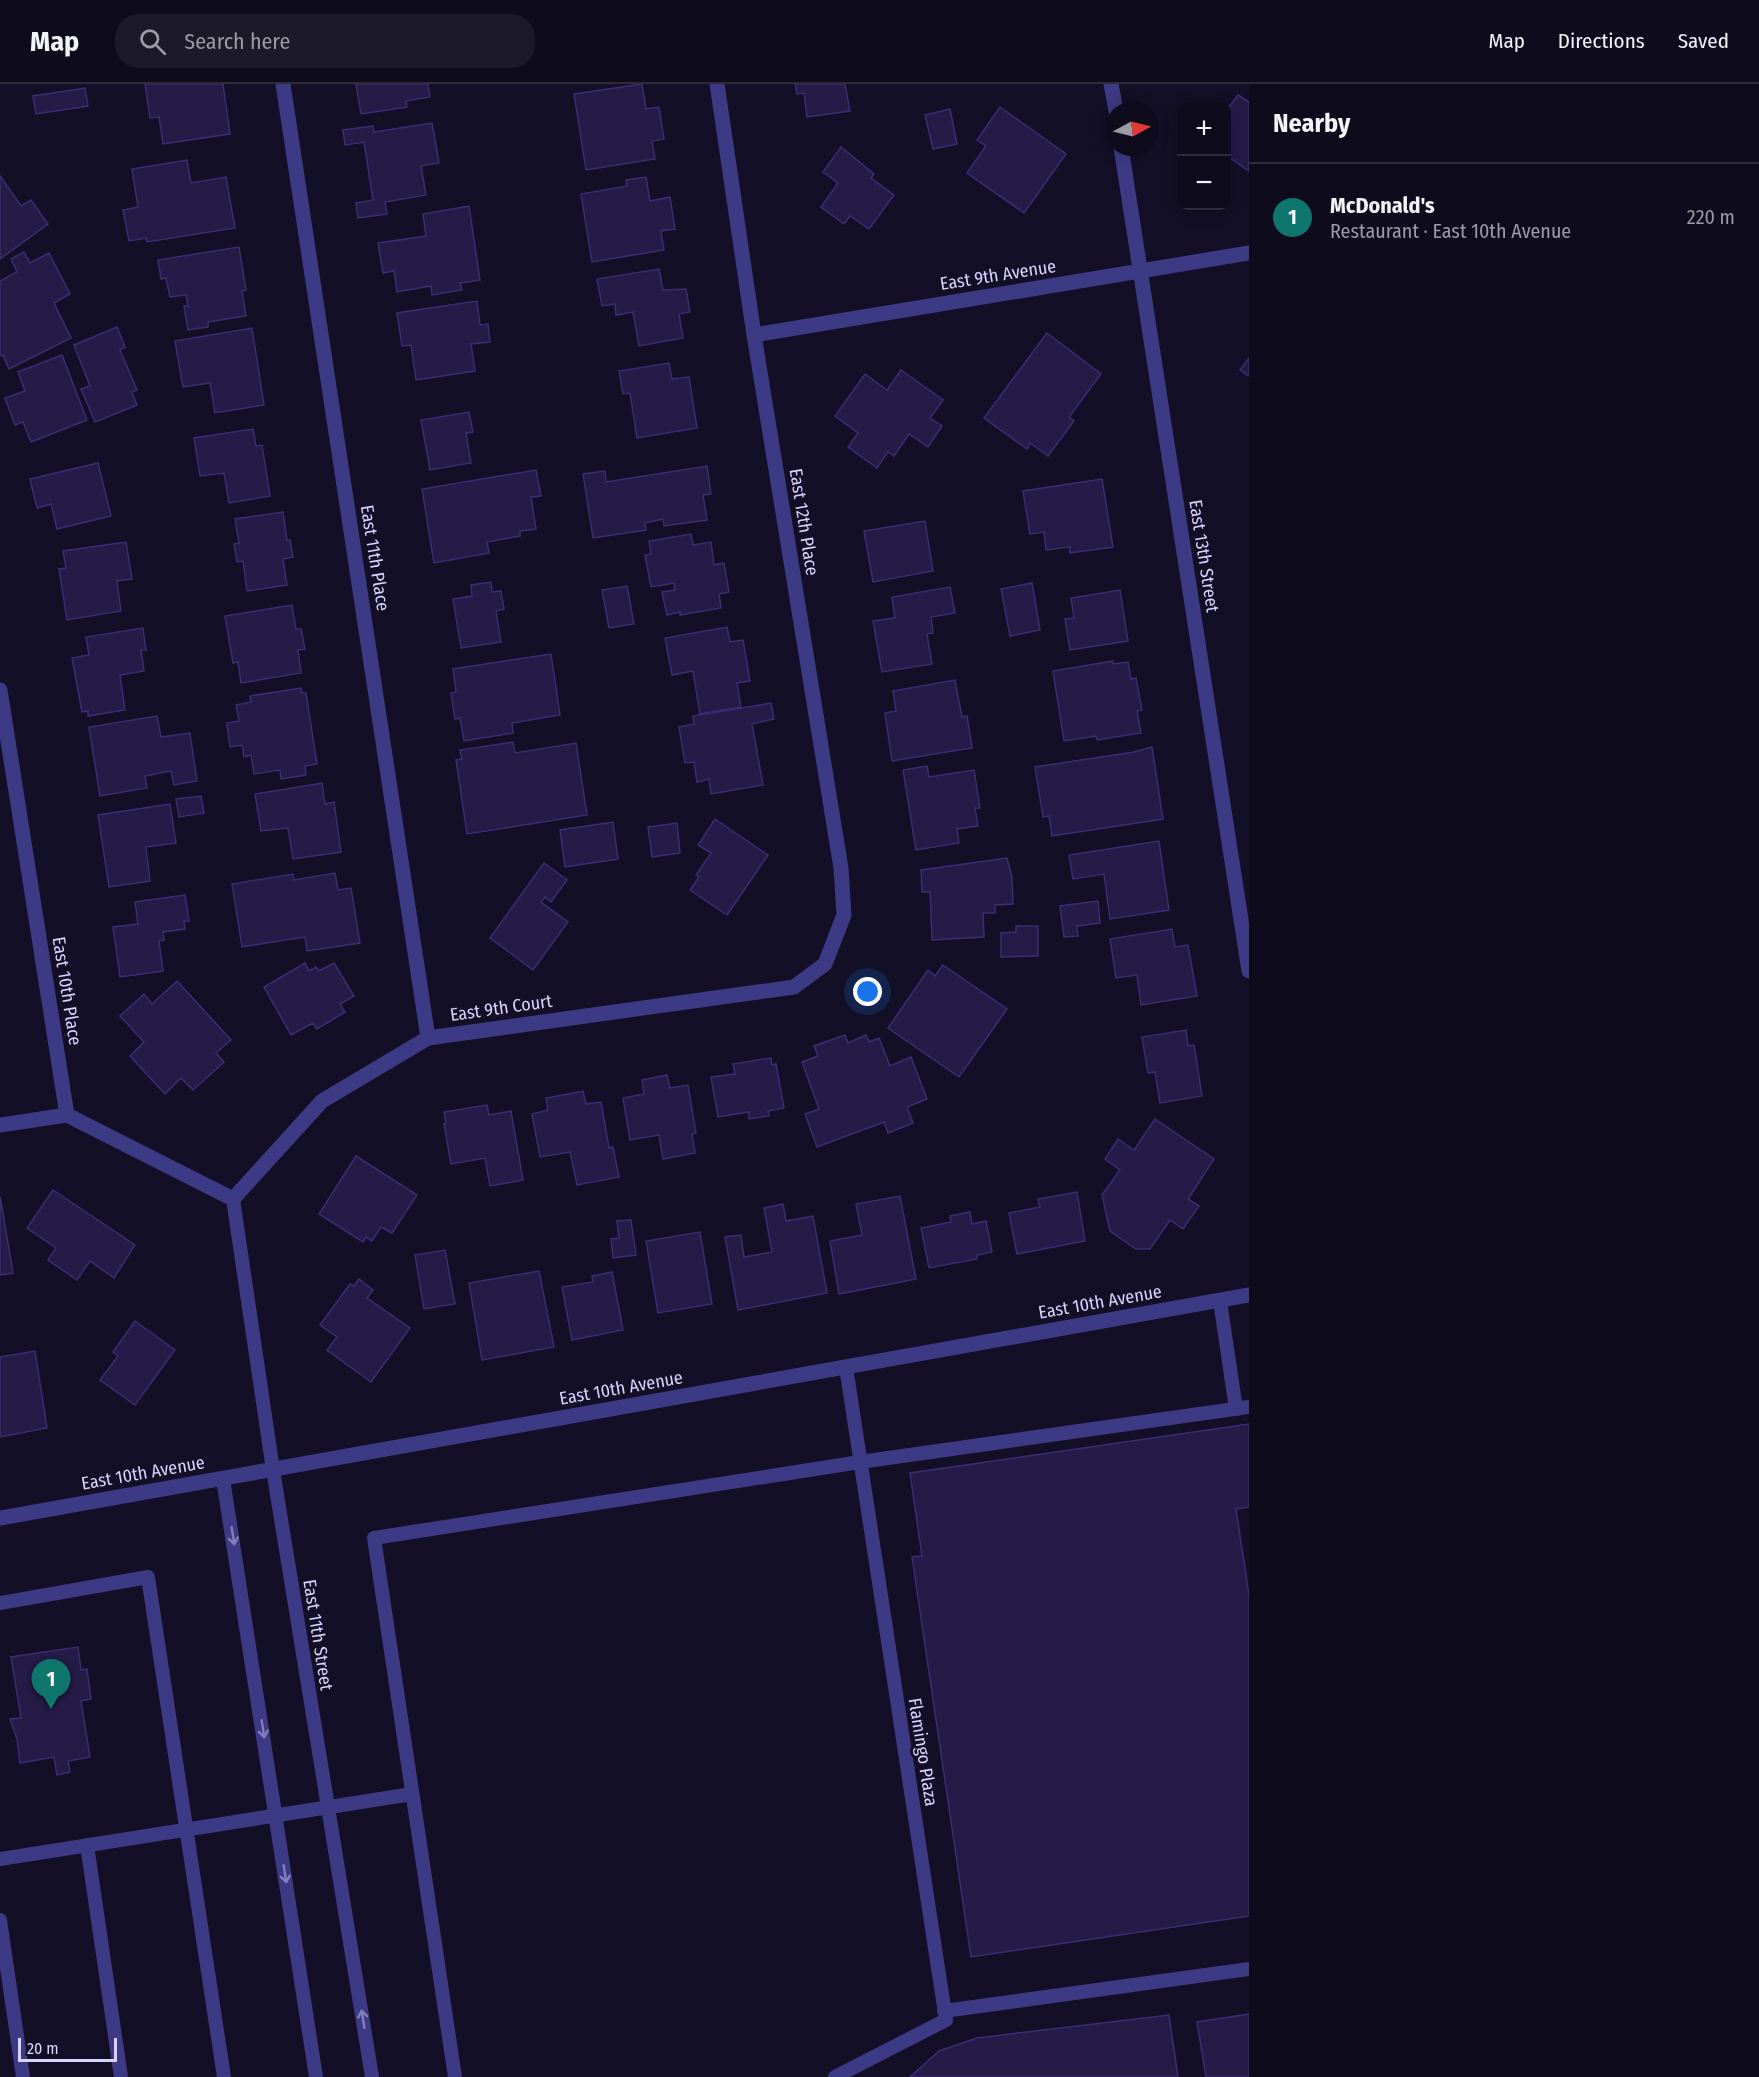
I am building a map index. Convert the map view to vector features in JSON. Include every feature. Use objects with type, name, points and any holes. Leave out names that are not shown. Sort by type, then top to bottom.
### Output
[{"type":"street","name":"East 11th Place","points":[[284,84],[428,1038]]},
{"type":"street","name":"East 12th Place","points":[[717,84],[754,335],[841,868],[844,915],[825,964]]},
{"type":"street","points":[[1111,84],[1114,102]]},
{"type":"street","name":"East 13th Street","points":[[1122,156],[1249,971]]},
{"type":"street","name":"East 9th Avenue","points":[[754,335],[1249,253]]},
{"type":"street","name":"East 10th Place","points":[[0,690],[67,1115]]},
{"type":"street","name":"East 9th Court","points":[[233,1199],[322,1101],[428,1038],[794,987],[825,964]]},
{"type":"street","points":[[0,1125],[67,1115],[233,1199]]},
{"type":"street","name":"East 10th Avenue","points":[[0,1518],[1249,1295]]},
{"type":"lane","name":"East 11th Street","points":[[233,1199],[273,1470],[372,2077]]},
{"type":"lane","points":[[455,2077],[374,1538],[860,1462],[1243,1408],[1220,1300]]},
{"type":"lane","name":"Flamingo Plaza","points":[[846,1367],[944,2011]]},
{"type":"lane","points":[[224,1479],[316,2077]]},
{"type":"lane","points":[[0,1603],[148,1577],[224,2077]]},
{"type":"lane","points":[[0,1859],[412,1794]]},
{"type":"lane","points":[[87,1845],[121,2077]]},
{"type":"lane","points":[[0,1920],[23,2077]]},
{"type":"lane","points":[[835,2077],[946,2020],[944,2011],[1249,1969]]},
{"type":"building","points":[[145,84],[223,84],[230,134],[163,144],[159,117],[150,118]]},
{"type":"building","points":[[356,84],[428,84],[430,97],[406,101],[407,107],[361,114]]},
{"type":"building","points":[[642,84],[646,109],[659,107],[664,139],[652,141],[655,159],[586,170],[574,94]]},
{"type":"building","points":[[795,84],[845,84],[850,111],[807,117],[804,93],[797,94]]},
{"type":"building","points":[[85,88],[88,106],[36,114],[33,96]]},
{"type":"building","points":[[1238,95],[1249,102],[1249,171],[1231,158],[1231,104]]},
{"type":"building","points":[[1000,107],[1066,154],[1024,213],[967,173],[986,146],[977,140]]},
{"type":"building","points":[[950,109],[957,144],[933,149],[925,115]]},
{"type":"building","points":[[432,123],[439,163],[421,166],[426,195],[385,202],[387,214],[358,218],[356,203],[373,200],[364,142],[345,145],[343,130],[373,126],[374,132]]},
{"type":"building","points":[[841,147],[874,174],[871,178],[894,195],[869,229],[850,216],[844,224],[821,207],[838,183],[823,172]]},
{"type":"building","points":[[187,160],[191,183],[226,177],[235,228],[147,242],[146,238],[129,241],[123,210],[138,207],[132,169]]},
{"type":"building","points":[[0,176],[21,206],[31,200],[48,224],[0,259]]},
{"type":"building","points":[[646,177],[650,201],[670,197],[675,229],[661,231],[664,250],[592,262],[581,194],[627,186],[626,180]]},
{"type":"building","points":[[469,206],[480,280],[460,283],[462,290],[432,295],[431,286],[397,292],[394,271],[383,273],[378,243],[426,236],[423,214]]},
{"type":"building","points":[[239,247],[246,290],[242,291],[246,316],[208,322],[208,327],[188,330],[184,306],[188,306],[186,295],[170,297],[166,278],[161,279],[158,260]]},
{"type":"building","points":[[24,252],[30,263],[49,253],[70,294],[54,303],[71,338],[9,369],[3,355],[0,356],[0,281],[17,272],[11,259]]},
{"type":"building","points":[[659,269],[663,290],[686,289],[690,312],[679,314],[683,338],[639,346],[633,312],[616,315],[615,304],[602,306],[597,279]]},
{"type":"building","points":[[477,301],[480,325],[488,324],[490,342],[471,344],[475,371],[416,380],[411,345],[402,346],[397,313]]},
{"type":"building","points":[[117,327],[125,347],[120,350],[137,390],[132,392],[137,405],[95,422],[81,389],[90,386],[74,345]]},
{"type":"building","points":[[252,328],[264,405],[215,413],[210,383],[183,387],[175,341]]},
{"type":"building","points":[[1047,333],[1101,374],[1069,417],[1074,421],[1048,456],[1030,443],[1027,449],[984,418]]},
{"type":"building","points":[[62,355],[87,420],[31,442],[23,422],[15,425],[5,398],[25,391],[18,372]]},
{"type":"building","points":[[1249,358],[1249,376],[1240,370]]},
{"type":"building","points":[[669,363],[672,379],[689,377],[697,428],[637,438],[630,393],[623,394],[619,371]]},
{"type":"building","points":[[901,370],[943,400],[930,418],[942,426],[928,447],[909,434],[894,456],[888,452],[877,468],[848,447],[858,433],[835,416],[865,374],[887,390]]},
{"type":"building","points":[[469,412],[473,432],[466,433],[471,463],[430,470],[421,420]]},
{"type":"building","points":[[253,429],[256,446],[262,445],[270,496],[229,503],[224,473],[200,476],[194,438]]},
{"type":"building","points":[[98,463],[111,516],[57,529],[51,504],[37,508],[30,479]]},
{"type":"building","points":[[707,466],[711,494],[703,495],[707,520],[664,526],[663,519],[645,523],[646,530],[593,538],[583,474],[605,471],[606,482]]},
{"type":"building","points":[[536,470],[541,496],[531,497],[536,529],[520,531],[520,536],[487,542],[489,553],[434,563],[422,489]]},
{"type":"building","points":[[1102,479],[1113,547],[1070,553],[1070,547],[1046,550],[1044,532],[1030,534],[1023,491]]},
{"type":"building","points":[[283,512],[287,540],[290,540],[293,557],[283,559],[287,585],[247,591],[243,561],[237,562],[234,544],[239,543],[235,519]]},
{"type":"building","points":[[925,521],[933,571],[873,582],[864,531]]},
{"type":"building","points":[[691,534],[693,545],[711,542],[714,565],[724,563],[729,592],[719,594],[721,608],[667,615],[662,592],[675,590],[674,583],[651,587],[645,555],[651,554],[649,541]]},
{"type":"building","points":[[126,542],[132,579],[117,581],[121,611],[67,620],[59,569],[66,568],[63,551]]},
{"type":"building","points":[[491,582],[492,592],[501,591],[504,609],[496,611],[501,642],[461,648],[453,599],[472,596],[471,585]]},
{"type":"building","points":[[1032,583],[1040,630],[1010,636],[1001,589]]},
{"type":"building","points":[[627,586],[634,624],[609,628],[602,590]]},
{"type":"building","points":[[950,587],[955,613],[931,617],[933,633],[927,634],[932,664],[882,672],[873,621],[895,618],[892,597]]},
{"type":"building","points":[[1120,590],[1128,641],[1070,650],[1065,619],[1074,618],[1071,598]]},
{"type":"building","points":[[292,605],[296,629],[301,629],[305,649],[298,650],[301,673],[241,683],[238,662],[233,663],[225,616]]},
{"type":"building","points":[[727,627],[730,642],[743,640],[750,681],[737,683],[741,707],[700,714],[693,671],[672,675],[665,638]]},
{"type":"building","points":[[143,628],[146,650],[141,650],[144,671],[120,675],[125,710],[88,716],[88,711],[82,712],[72,658],[89,655],[86,637]]},
{"type":"building","points":[[551,654],[560,715],[512,723],[513,733],[464,741],[460,718],[455,719],[451,693],[456,692],[453,669]]},
{"type":"building","points":[[1113,661],[1113,664],[1128,662],[1131,679],[1136,678],[1142,710],[1137,711],[1141,733],[1097,740],[1096,736],[1064,741],[1053,671]]},
{"type":"building","points":[[955,680],[962,717],[967,716],[972,748],[892,761],[885,713],[896,711],[893,691]]},
{"type":"building","points":[[301,688],[302,693],[306,693],[317,764],[305,766],[306,775],[281,779],[280,770],[254,774],[251,755],[244,757],[242,745],[230,747],[227,723],[239,721],[236,705],[251,702],[250,696]]},
{"type":"building","points":[[771,703],[774,719],[752,724],[763,785],[711,794],[709,779],[697,782],[694,762],[685,763],[679,727],[694,724],[693,716]]},
{"type":"building","points":[[157,716],[161,737],[190,733],[197,781],[174,785],[171,771],[145,776],[147,788],[100,796],[89,727]]},
{"type":"building","points":[[513,742],[515,753],[576,743],[587,815],[467,834],[456,760],[462,759],[460,750]]},
{"type":"building","points":[[1152,747],[1163,819],[1052,836],[1049,816],[1043,817],[1035,767],[1134,752]]},
{"type":"building","points":[[927,766],[929,777],[974,770],[980,808],[975,808],[978,826],[957,829],[959,843],[916,850],[903,770]]},
{"type":"building","points":[[322,783],[325,804],[334,802],[341,852],[293,859],[288,828],[261,831],[255,794]]},
{"type":"building","points":[[201,796],[204,813],[179,817],[176,799]]},
{"type":"building","points":[[170,804],[176,843],[146,847],[150,881],[109,887],[98,815]]},
{"type":"building","points":[[715,819],[768,855],[727,915],[690,890],[699,877],[696,875],[711,853],[698,845]]},
{"type":"building","points":[[613,822],[618,859],[565,867],[560,830]]},
{"type":"building","points":[[677,823],[680,853],[652,857],[648,827]]},
{"type":"building","points":[[1159,841],[1169,910],[1110,919],[1104,874],[1073,879],[1069,855]]},
{"type":"building","points":[[1007,858],[1012,877],[1013,904],[995,905],[995,913],[983,913],[984,937],[932,940],[930,892],[922,892],[921,870]]},
{"type":"building","points":[[544,863],[567,880],[551,902],[545,897],[541,902],[568,922],[533,970],[490,938]]},
{"type":"building","points":[[335,873],[338,890],[351,888],[360,943],[307,951],[305,937],[242,947],[232,884],[293,874],[294,880]]},
{"type":"building","points":[[185,895],[189,921],[184,921],[185,929],[163,932],[164,940],[159,941],[163,971],[120,977],[113,927],[138,924],[135,902]]},
{"type":"building","points":[[1098,901],[1100,923],[1077,926],[1078,936],[1064,937],[1060,906]]},
{"type":"building","points":[[1016,926],[1038,926],[1038,956],[1001,957],[1001,933],[1016,932]]},
{"type":"building","points":[[1172,929],[1175,947],[1188,945],[1197,996],[1141,1005],[1137,975],[1116,978],[1110,939]]},
{"type":"building","points":[[305,963],[309,971],[316,967],[319,971],[334,963],[354,996],[340,1004],[345,1012],[317,1029],[313,1023],[291,1035],[264,987]]},
{"type":"building","points":[[943,965],[1007,1009],[959,1077],[888,1028],[928,970],[935,976]]},
{"type":"building","points":[[177,981],[231,1040],[216,1053],[224,1062],[193,1090],[181,1078],[165,1094],[130,1056],[144,1042],[120,1016],[144,994],[152,1004]]},
{"type":"building","points":[[1186,1030],[1188,1046],[1194,1045],[1202,1096],[1160,1103],[1155,1072],[1148,1073],[1142,1037]]},
{"type":"building","points":[[845,1035],[848,1043],[866,1035],[869,1042],[879,1038],[890,1066],[911,1057],[927,1099],[907,1107],[913,1123],[888,1133],[884,1122],[817,1147],[805,1114],[819,1109],[802,1062],[818,1056],[814,1046]]},
{"type":"building","points":[[771,1058],[772,1065],[776,1064],[784,1108],[768,1111],[769,1116],[749,1119],[749,1112],[718,1117],[711,1077],[735,1074],[733,1064]]},
{"type":"building","points":[[667,1075],[670,1088],[688,1085],[696,1133],[692,1134],[695,1153],[663,1159],[659,1135],[630,1140],[623,1098],[644,1094],[642,1080]]},
{"type":"building","points":[[583,1091],[586,1104],[601,1102],[609,1148],[613,1147],[619,1177],[577,1185],[570,1152],[540,1157],[532,1114],[548,1110],[546,1098]]},
{"type":"building","points":[[487,1105],[489,1115],[511,1111],[523,1180],[490,1186],[485,1158],[451,1164],[444,1112]]},
{"type":"building","points":[[1155,1119],[1214,1159],[1188,1199],[1199,1206],[1183,1229],[1170,1220],[1150,1249],[1136,1249],[1110,1231],[1102,1195],[1120,1170],[1105,1159],[1118,1139],[1134,1150]]},
{"type":"building","points":[[356,1156],[417,1195],[392,1233],[381,1227],[372,1241],[366,1237],[363,1242],[319,1214]]},
{"type":"building","points":[[53,1190],[135,1245],[114,1278],[90,1261],[77,1280],[48,1260],[56,1248],[27,1228]]},
{"type":"building","points":[[1077,1192],[1085,1241],[1017,1254],[1009,1213],[1040,1207],[1038,1199]]},
{"type":"building","points":[[0,1196],[13,1273],[0,1275]]},
{"type":"building","points":[[900,1196],[916,1279],[839,1294],[830,1241],[862,1235],[856,1204]]},
{"type":"building","points":[[783,1204],[786,1221],[813,1216],[827,1293],[738,1310],[725,1237],[741,1235],[744,1257],[772,1252],[764,1208]]},
{"type":"building","points":[[970,1212],[972,1224],[986,1221],[992,1252],[977,1255],[977,1259],[929,1268],[921,1228],[951,1222],[950,1216]]},
{"type":"building","points":[[631,1220],[636,1255],[613,1258],[611,1239],[619,1238],[617,1221]]},
{"type":"building","points":[[700,1232],[712,1304],[658,1313],[646,1241]]},
{"type":"building","points":[[445,1250],[455,1304],[424,1309],[415,1255]]},
{"type":"building","points":[[539,1271],[554,1347],[482,1360],[469,1283]]},
{"type":"building","points":[[612,1272],[623,1330],[572,1340],[562,1287],[593,1282],[592,1276]]},
{"type":"building","points":[[359,1279],[373,1290],[367,1298],[410,1328],[371,1382],[327,1350],[337,1337],[320,1325],[350,1284],[354,1286]]},
{"type":"building","points":[[135,1321],[175,1350],[135,1405],[100,1380],[118,1356],[113,1352]]},
{"type":"building","points":[[35,1351],[47,1428],[0,1437],[0,1357]]},
{"type":"building","points":[[1249,1424],[1249,1507],[1236,1509],[1249,1595],[1249,1916],[971,1957],[912,1557],[922,1556],[910,1473]]},
{"type":"building","points":[[78,1647],[81,1670],[87,1669],[91,1699],[81,1701],[90,1757],[68,1761],[70,1772],[57,1775],[54,1757],[20,1763],[17,1739],[10,1719],[21,1718],[11,1657]]},
{"type":"building","points":[[1249,2014],[1249,2077],[1206,2077],[1197,2022]]},
{"type":"building","points":[[1169,2015],[1178,2077],[910,2077],[939,2051],[977,2038]]},
{"type":"place","name":"McDonald's","points":[[51,1709]]}]
